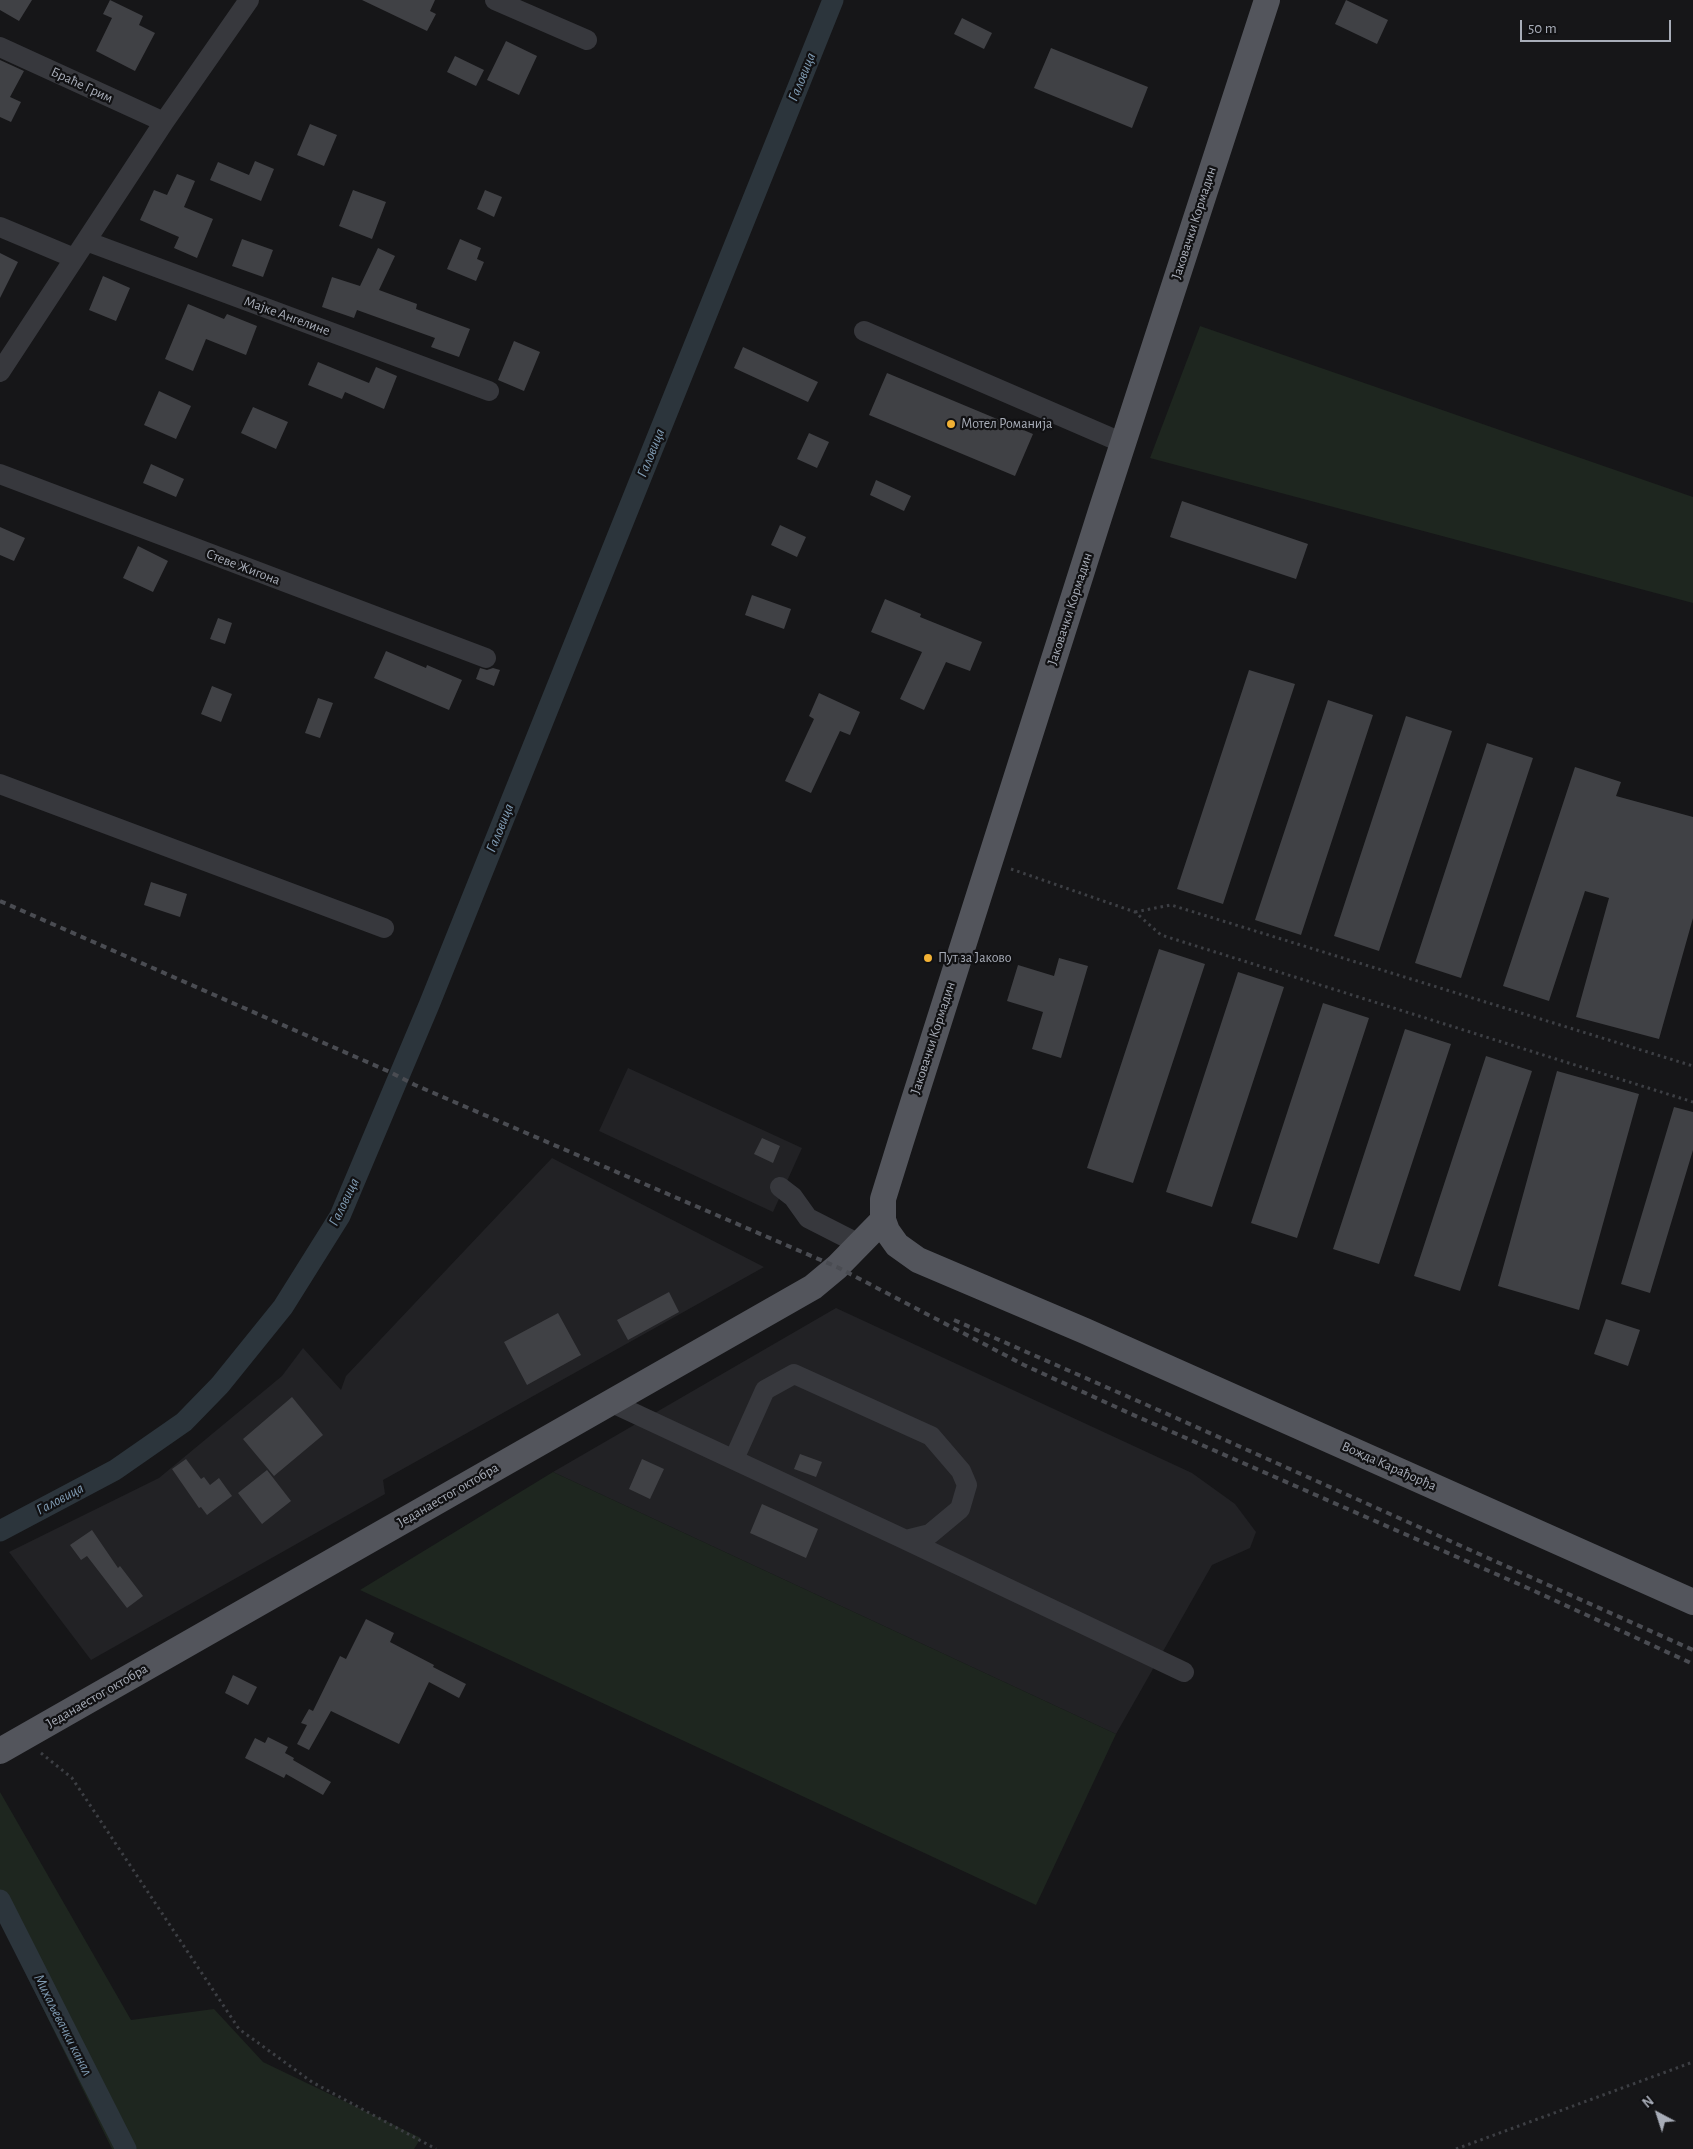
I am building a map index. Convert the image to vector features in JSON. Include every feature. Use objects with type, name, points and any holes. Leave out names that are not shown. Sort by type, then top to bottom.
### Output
[{"type":"main road","name":"Јаковачки Кормадин","points":[[883,1220],[882,1204],[885,1191],[1123,443],[1267,0]]},
{"type":"main road","name":"Једанаестог октобра","points":[[0,1752],[813,1286],[837,1267],[883,1220]]},
{"type":"main road","name":"Вожда Карађорђа","points":[[883,1220],[887,1231],[897,1245],[918,1260],[1085,1331],[1693,1602]]},
{"type":"street","points":[[0,372],[164,122],[249,0]]},
{"type":"street","points":[[496,0],[587,40]]},
{"type":"street","name":"Браће Грим","points":[[0,47],[164,122]]},
{"type":"street","points":[[0,227],[74,258]]},
{"type":"street","name":"Мајке Ангелине","points":[[86,241],[489,391]]},
{"type":"street","points":[[864,332],[1123,443]]},
{"type":"street","name":"Стеве Жигона","points":[[0,474],[486,658]]},
{"type":"street","points":[[0,784],[384,928]]},
{"type":"street","points":[[780,1186],[793,1197],[808,1218],[859,1244]]},
{"type":"street","points":[[734,1459],[765,1390],[794,1374],[931,1436],[960,1471],[967,1485],[960,1510],[930,1534],[906,1540]]},
{"type":"street","points":[[610,1402],[1184,1672]]},
{"type":"path","points":[[990,862],[1135,912],[1161,935],[1693,1102]]},
{"type":"path","points":[[1135,912],[1171,905],[1693,1066]]},
{"type":"path","points":[[23,1738],[72,1778],[239,2029],[312,2082],[436,2149]]},
{"type":"path","points":[[1456,2149],[1693,2062]]},
{"type":"shaded area","points":[[1200,326],[1693,497],[1693,603],[1150,458]]},
{"type":"shaded area","points":[[628,1068],[802,1148],[773,1212],[599,1131]]},
{"type":"shaded area","points":[[552,1158],[764,1267],[383,1480],[385,1494],[91,1660],[9,1552],[159,1478],[282,1376],[303,1348],[341,1390],[346,1376]]},
{"type":"shaded area","points":[[836,1308],[1192,1473],[1235,1504],[1256,1532],[1250,1548],[1212,1565],[1116,1734],[553,1472]]},
{"type":"shaded area","points":[[553,1472],[1116,1734],[1036,1905],[360,1590]]},
{"type":"shaded area","points":[[0,1792],[131,2020],[214,2009],[263,2062],[421,2138],[414,2149],[112,2149],[0,1921]]},
{"type":"building","points":[[0,0],[32,0],[19,21],[0,10]]},
{"type":"building","points":[[110,0],[143,16],[139,25],[155,33],[135,71],[96,51],[112,18],[103,14]]},
{"type":"building","points":[[362,0],[435,0],[430,11],[436,14],[427,31]]},
{"type":"building","points":[[1346,0],[1388,20],[1377,44],[1335,24]]},
{"type":"building","points":[[962,18],[992,33],[984,49],[954,34]]},
{"type":"building","points":[[506,41],[537,56],[519,95],[487,80]]},
{"type":"building","points":[[1051,48],[1148,87],[1132,128],[1034,88]]},
{"type":"building","points":[[455,56],[484,70],[476,86],[447,72]]},
{"type":"building","points":[[0,60],[24,71],[10,97],[21,102],[11,122],[0,117]]},
{"type":"building","points":[[310,124],[337,135],[324,166],[297,155]]},
{"type":"building","points":[[255,161],[274,169],[261,201],[210,180],[218,162],[249,175]]},
{"type":"building","points":[[177,174],[195,181],[184,207],[213,219],[197,258],[174,248],[179,237],[140,220],[154,190],[167,195]]},
{"type":"building","points":[[353,190],[386,202],[372,239],[339,226]]},
{"type":"building","points":[[485,190],[502,197],[494,217],[477,209]]},
{"type":"building","points":[[242,239],[273,250],[263,277],[232,266]]},
{"type":"building","points":[[460,239],[481,248],[477,259],[484,262],[476,281],[447,269]]},
{"type":"building","points":[[378,248],[395,256],[379,290],[417,304],[416,309],[470,329],[459,357],[431,347],[435,338],[357,310],[354,318],[322,307],[332,277],[360,286]]},
{"type":"building","points":[[0,253],[18,262],[0,298]]},
{"type":"building","points":[[103,276],[130,288],[116,321],[89,310]]},
{"type":"building","points":[[188,304],[224,319],[227,314],[257,326],[246,355],[206,339],[193,371],[165,359]]},
{"type":"building","points":[[514,341],[540,352],[524,391],[498,380]]},
{"type":"building","points":[[743,347],[818,382],[808,402],[734,368]]},
{"type":"building","points":[[318,362],[369,383],[376,367],[397,376],[384,409],[345,392],[342,399],[308,385]]},
{"type":"building","name":"Мотел Романија","points":[[887,373],[1033,434],[1015,476],[869,415]]},
{"type":"building","points":[[159,391],[191,406],[176,439],[144,425]]},
{"type":"building","points":[[253,407],[288,422],[276,449],[241,433]]},
{"type":"building","points":[[809,433],[829,442],[817,468],[797,459]]},
{"type":"building","points":[[151,464],[184,479],[176,497],[143,483]]},
{"type":"building","points":[[876,480],[911,496],[904,511],[870,495]]},
{"type":"building","points":[[1182,501],[1308,544],[1296,579],[1170,537]]},
{"type":"building","points":[[780,525],[806,537],[797,557],[771,545]]},
{"type":"building","points":[[0,527],[25,538],[14,561],[0,555]]},
{"type":"building","points":[[138,546],[168,561],[153,592],[123,578]]},
{"type":"building","points":[[752,595],[791,609],[784,629],[745,615]]},
{"type":"building","points":[[885,599],[921,614],[920,617],[982,642],[970,671],[946,662],[924,710],[900,699],[922,652],[871,632]]},
{"type":"building","points":[[218,618],[232,623],[225,644],[210,639]]},
{"type":"building","points":[[386,651],[426,668],[427,665],[462,680],[449,710],[374,678]]},
{"type":"building","points":[[480,668],[500,670],[494,686],[476,679]]},
{"type":"building","points":[[1249,670],[1295,684],[1223,904],[1177,889]]},
{"type":"building","points":[[212,686],[232,694],[221,722],[201,714]]},
{"type":"building","points":[[819,693],[860,712],[850,735],[840,731],[811,793],[785,781],[814,719],[809,716]]},
{"type":"building","points":[[318,698],[333,703],[320,738],[305,733]]},
{"type":"building","points":[[1328,700],[1373,715],[1301,935],[1255,920]]},
{"type":"building","points":[[1406,716],[1452,731],[1379,951],[1334,936]]},
{"type":"building","points":[[1487,743],[1533,758],[1461,978],[1415,963]]},
{"type":"building","points":[[1575,767],[1621,782],[1616,796],[1693,817],[1693,918],[1659,1039],[1576,1017],[1609,898],[1585,891],[1549,1001],[1503,986]]},
{"type":"building","points":[[151,882],[187,894],[180,917],[144,905]]},
{"type":"building","points":[[1159,949],[1205,964],[1133,1183],[1087,1168]]},
{"type":"building","points":[[1059,958],[1088,966],[1061,1058],[1032,1049],[1043,1012],[1007,1001],[1018,965],[1054,976]]},
{"type":"building","points":[[1238,972],[1284,987],[1212,1207],[1166,1192]]},
{"type":"building","points":[[1323,1003],[1369,1018],[1297,1238],[1251,1223]]},
{"type":"building","points":[[1405,1029],[1451,1044],[1379,1264],[1333,1249]]},
{"type":"building","points":[[1486,1056],[1532,1071],[1460,1291],[1414,1276]]},
{"type":"building","points":[[1557,1071],[1639,1094],[1579,1310],[1498,1286]]},
{"type":"building","points":[[1674,1107],[1693,1112],[1693,1150],[1650,1293],[1621,1284]]},
{"type":"building","points":[[762,1138],[780,1146],[773,1163],[754,1154]]},
{"type":"building","points":[[669,1292],[679,1312],[628,1340],[617,1320]]},
{"type":"building","points":[[558,1313],[581,1355],[527,1385],[504,1342]]},
{"type":"building","points":[[1606,1319],[1640,1330],[1628,1366],[1594,1354]]},
{"type":"building","points":[[292,1397],[323,1435],[274,1476],[243,1439]]},
{"type":"building","points":[[800,1454],[822,1462],[816,1477],[794,1469]]},
{"type":"building","points":[[186,1459],[201,1479],[204,1477],[210,1485],[219,1478],[232,1496],[207,1515],[201,1507],[199,1508],[172,1469]]},
{"type":"building","points":[[642,1459],[664,1469],[650,1499],[629,1489]]},
{"type":"building","points":[[267,1470],[291,1501],[262,1524],[238,1493]]},
{"type":"building","points":[[762,1504],[818,1529],[806,1558],[750,1533]]},
{"type":"building","points":[[92,1530],[118,1568],[120,1566],[143,1596],[127,1608],[87,1556],[81,1560],[70,1545]]},
{"type":"building","points":[[366,1619],[394,1633],[390,1642],[466,1684],[459,1698],[429,1682],[399,1744],[331,1711],[309,1750],[297,1744],[307,1725],[301,1723],[309,1709],[313,1711],[340,1656],[346,1659]]},
{"type":"building","points":[[233,1675],[257,1687],[248,1705],[225,1693]]},
{"type":"building","points":[[268,1737],[288,1747],[285,1753],[294,1758],[293,1760],[331,1782],[323,1795],[286,1774],[284,1778],[245,1758],[255,1738],[265,1743]]},
{"type":"waterway","name":"Галовица","points":[[0,1531],[115,1470],[184,1422],[220,1385],[283,1307],[340,1216],[429,1005],[833,0]]},
{"type":"waterway","name":"Михаљевачки канал","points":[[0,1900],[126,2149]]},
{"type":"railway","points":[[0,901],[390,1072],[415,1085],[837,1267],[1024,1365],[1530,1589],[1693,1664]]},
{"type":"railway","points":[[954,1320],[1693,1650]]},
{"type":"place","name":"Мотел Романија","points":[[951,424]]},
{"type":"place","name":"Пут за Јаково","points":[[928,958]]}]
